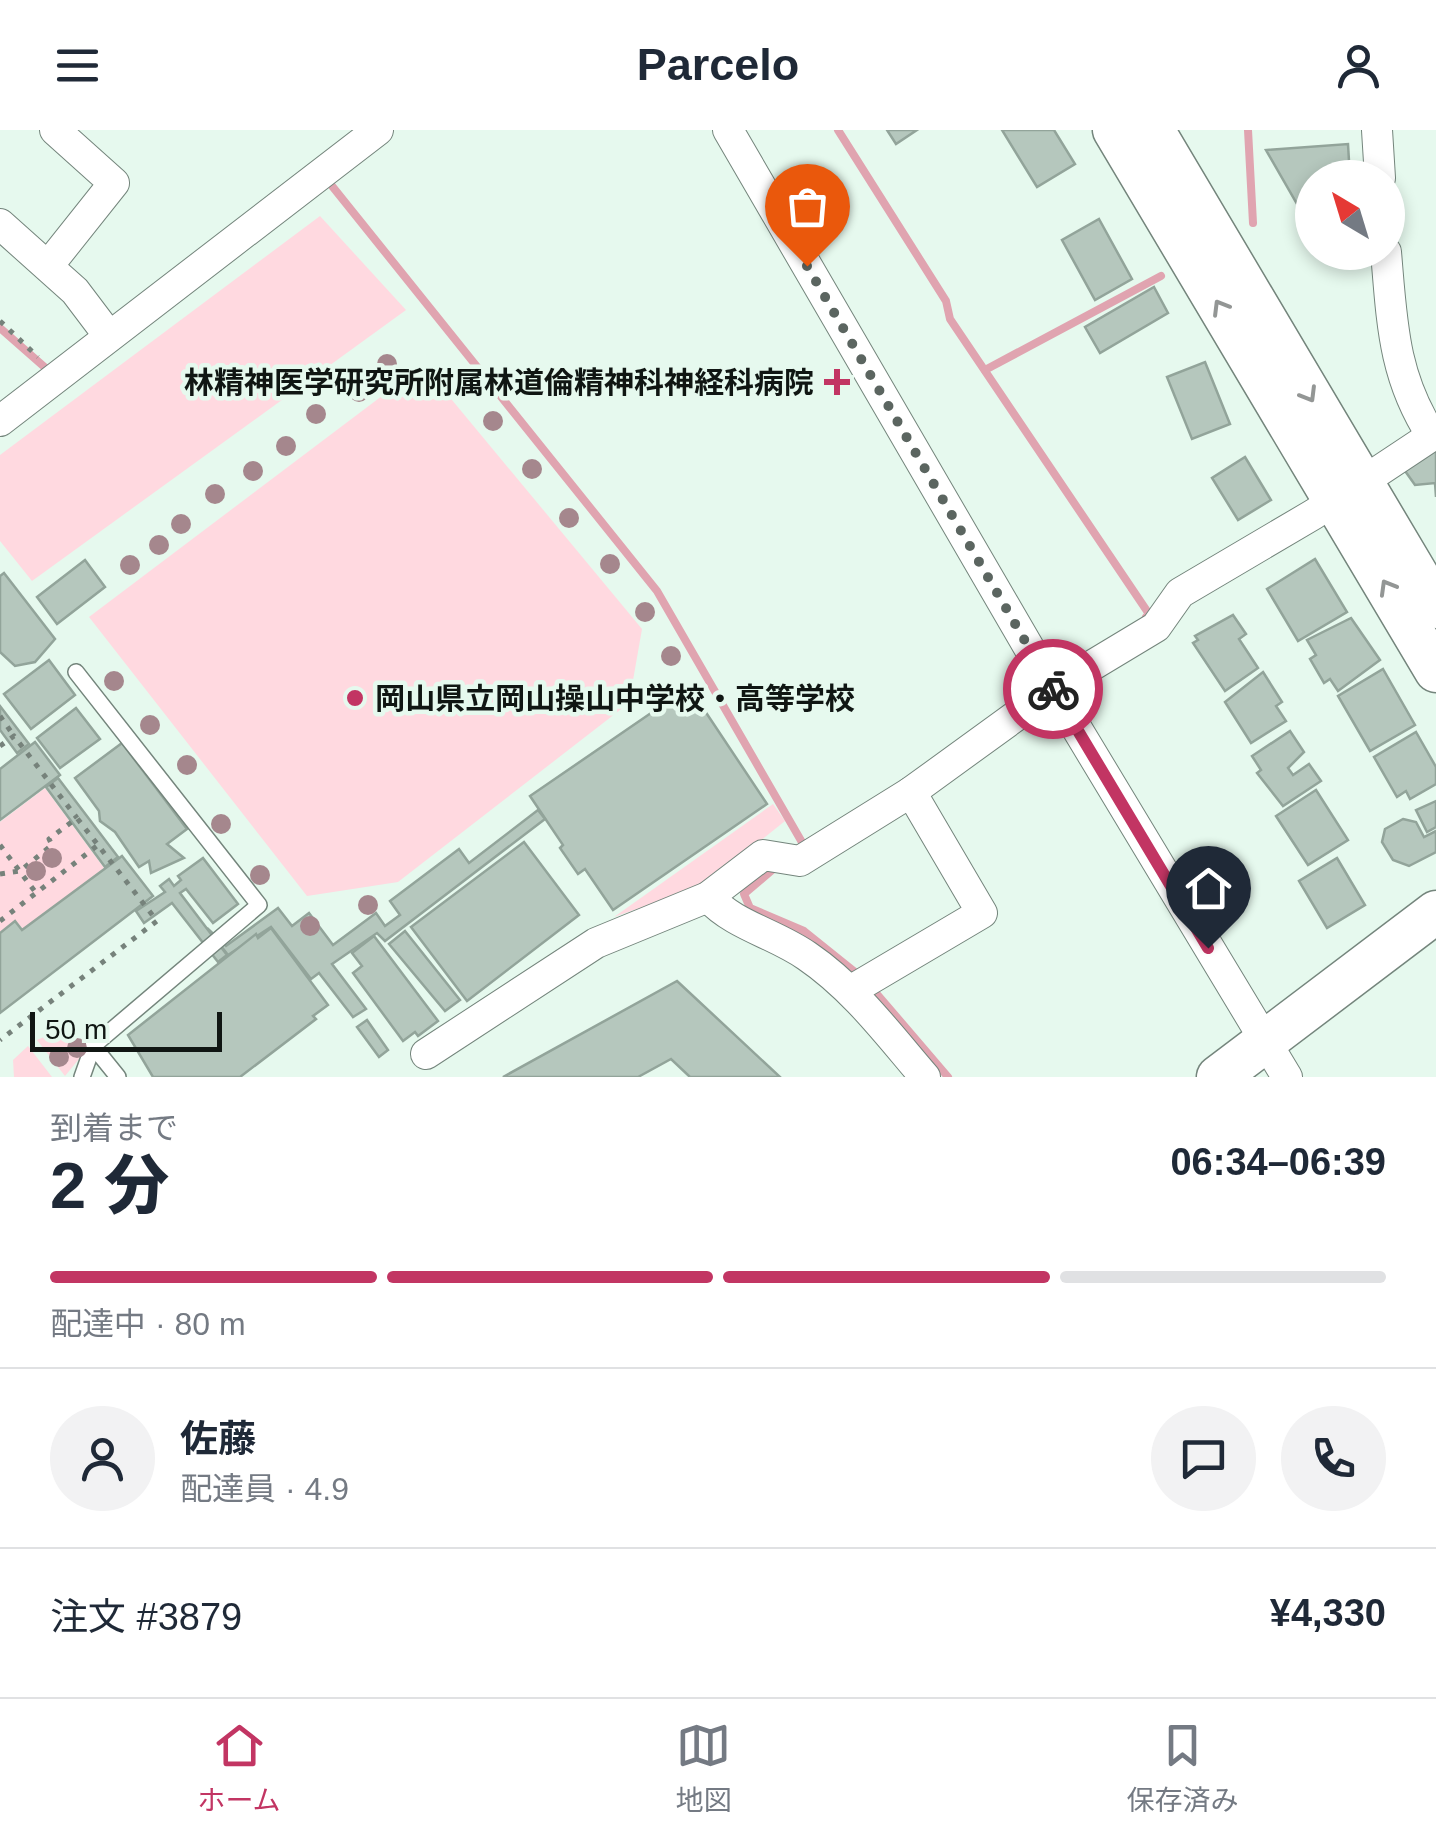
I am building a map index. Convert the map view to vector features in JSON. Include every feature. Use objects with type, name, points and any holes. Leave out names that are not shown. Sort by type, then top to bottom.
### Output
[{"type":"street","points":[[48,266],[114,183],[55,130]]},
{"type":"street","points":[[0,421],[378,130]]},
{"type":"street","points":[[1114,130],[1348,491],[1436,607]]},
{"type":"street","points":[[1153,130],[1348,491],[1436,671]]},
{"type":"street","points":[[1377,130],[1379,160]]},
{"type":"street","points":[[733,132],[1054,690],[1276,1060]]},
{"type":"street","points":[[0,224],[48,266],[109,336]]},
{"type":"street","points":[[426,1054],[596,943],[708,896],[763,856],[800,861],[911,792],[1054,690],[1156,626],[1180,593],[1434,434],[1418,414],[1394,354],[1387,270]]},
{"type":"street","points":[[860,984],[982,913],[911,792]]},
{"type":"street","points":[[708,896],[723,913],[860,984],[925,1077]]},
{"type":"street","points":[[1218,1077],[1276,1060],[1436,912]]},
{"type":"lane","points":[[76,672],[259,905],[93,1046],[82,1077]]},
{"type":"lane","points":[[93,1046],[118,1077]]},
{"type":"path","points":[[0,321],[58,376]]},
{"type":"path","points":[[0,716],[157,921],[0,1040]]},
{"type":"path","points":[[0,746],[14,736]]},
{"type":"path","points":[[0,874],[20,871],[76,818]]},
{"type":"path","points":[[0,845],[36,893]]},
{"type":"path","points":[[0,920],[98,846]]},
{"type":"shaded area","points":[[320,216],[406,310],[32,581],[0,541],[0,455]]},
{"type":"shaded area","points":[[423,365],[642,629],[629,703],[398,882],[307,896],[89,617]]},
{"type":"shaded area","points":[[45,788],[104,868],[23,929],[15,920],[0,932],[0,822]]},
{"type":"shaded area","points":[[773,804],[785,821],[705,885],[614,917]]},
{"type":"shaded area","points":[[62,1029],[75,1034],[83,1054],[65,1076],[37,1040]]},
{"type":"shaded area","points":[[28,1046],[52,1077],[14,1077],[13,1060]]},
{"type":"building","points":[[887,130],[917,130],[896,144]]},
{"type":"building","points":[[1002,130],[1054,130],[1075,164],[1037,187]]},
{"type":"building","points":[[1348,144],[1349,160],[1295,160],[1295,200],[1266,150]]},
{"type":"building","points":[[1099,219],[1132,279],[1095,300],[1062,240]]},
{"type":"building","points":[[1154,287],[1168,313],[1100,353],[1085,327]]},
{"type":"building","points":[[1205,362],[1230,424],[1192,439],[1167,377]]},
{"type":"building","points":[[1436,448],[1436,497],[1435,483],[1415,485],[1403,468]]},
{"type":"building","points":[[1245,457],[1271,500],[1238,520],[1212,478]]},
{"type":"building","points":[[1315,559],[1347,612],[1298,641],[1267,589]]},
{"type":"building","points":[[85,560],[105,587],[57,624],[37,597]]},
{"type":"building","points":[[4,573],[55,639],[35,662],[15,666],[0,652],[0,576]]},
{"type":"building","points":[[1233,615],[1246,634],[1239,639],[1258,668],[1225,691],[1193,643],[1198,640],[1195,636]]},
{"type":"building","points":[[1351,618],[1380,660],[1338,691],[1330,679],[1324,683],[1310,659],[1316,655],[1307,640]]},
{"type":"building","points":[[49,660],[75,695],[31,729],[4,694]]},
{"type":"building","points":[[1383,669],[1415,725],[1370,751],[1338,696]]},
{"type":"building","points":[[1263,672],[1282,702],[1276,706],[1286,721],[1251,743],[1225,702]]},
{"type":"building","points":[[689,687],[767,804],[613,910],[585,869],[578,874],[530,796]]},
{"type":"building","points":[[0,706],[29,744],[17,753],[0,730]]},
{"type":"building","points":[[76,708],[100,739],[60,768],[37,738]]},
{"type":"building","points":[[1290,731],[1304,752],[1288,768],[1293,775],[1309,764],[1321,781],[1283,806],[1257,773],[1261,770],[1252,756]]},
{"type":"building","points":[[1416,732],[1436,767],[1436,784],[1410,799],[1406,791],[1397,797],[1374,757]]},
{"type":"building","points":[[35,742],[60,775],[0,820],[0,769]]},
{"type":"building","points":[[122,743],[187,829],[167,844],[184,858],[151,873],[149,861],[139,867],[115,832],[100,821],[99,811],[75,778]]},
{"type":"building","points":[[58,778],[118,857],[105,867],[46,787]]},
{"type":"building","points":[[1316,790],[1348,840],[1308,865],[1276,816]]},
{"type":"building","points":[[1436,801],[1436,827],[1427,832],[1416,810]]},
{"type":"building","points":[[538,810],[545,819],[385,941],[377,933],[332,964],[366,1009],[353,1017],[319,973],[311,979],[271,927],[228,955],[207,928],[226,946],[278,908],[292,926],[309,913],[333,945],[376,913],[385,926],[400,915],[390,901],[459,849],[469,863]]},
{"type":"building","points":[[1403,819],[1416,822],[1424,837],[1436,831],[1436,852],[1409,866],[1393,860],[1382,842],[1385,829]]},
{"type":"building","points":[[524,842],[579,915],[467,1001],[411,927]]},
{"type":"building","points":[[122,856],[153,896],[0,1013],[0,933],[15,921],[22,930]]},
{"type":"building","points":[[203,858],[238,904],[213,923],[186,889],[180,893],[227,955],[218,962],[172,903],[144,923],[136,911],[165,892],[160,886],[169,879],[174,886],[181,880],[178,876]]},
{"type":"building","points":[[1337,858],[1365,905],[1327,928],[1299,881]]},
{"type":"building","points":[[271,928],[328,1005],[313,1016],[316,1019],[240,1077],[153,1077],[128,1035],[256,934],[258,938]]},
{"type":"building","points":[[405,931],[460,1000],[445,1011],[389,944]]},
{"type":"building","points":[[374,936],[438,1021],[418,1036],[415,1032],[403,1041],[353,973],[362,966],[352,953]]},
{"type":"building","points":[[677,981],[780,1077],[690,1077],[671,1059],[638,1077],[503,1077]]},
{"type":"building","points":[[367,1020],[388,1050],[379,1057],[357,1027]]},
{"type":"waterway","points":[[838,130],[946,301],[950,319],[1149,614],[1146,617]]},
{"type":"waterway","points":[[1248,130],[1253,223]]},
{"type":"waterway","points":[[328,181],[657,591],[803,844]]},
{"type":"waterway","points":[[985,370],[1161,276]]},
{"type":"waterway","points":[[0,328],[49,371]]},
{"type":"waterway","points":[[778,865],[744,894],[750,908],[804,931],[860,976]]},
{"type":"waterway","points":[[870,986],[948,1077]]},
{"type":"way so far","points":[[807,266],[1053,689]]},
{"type":"place","name":"林精神医学研究所附属林道倫精神科神経科病院","points":[[837,382]]},
{"type":"place","name":"岡山県立岡山操山中学校・高等学校","points":[[355,698]]},
{"type":"route","points":[[1053,689],[1208,948]]}]
